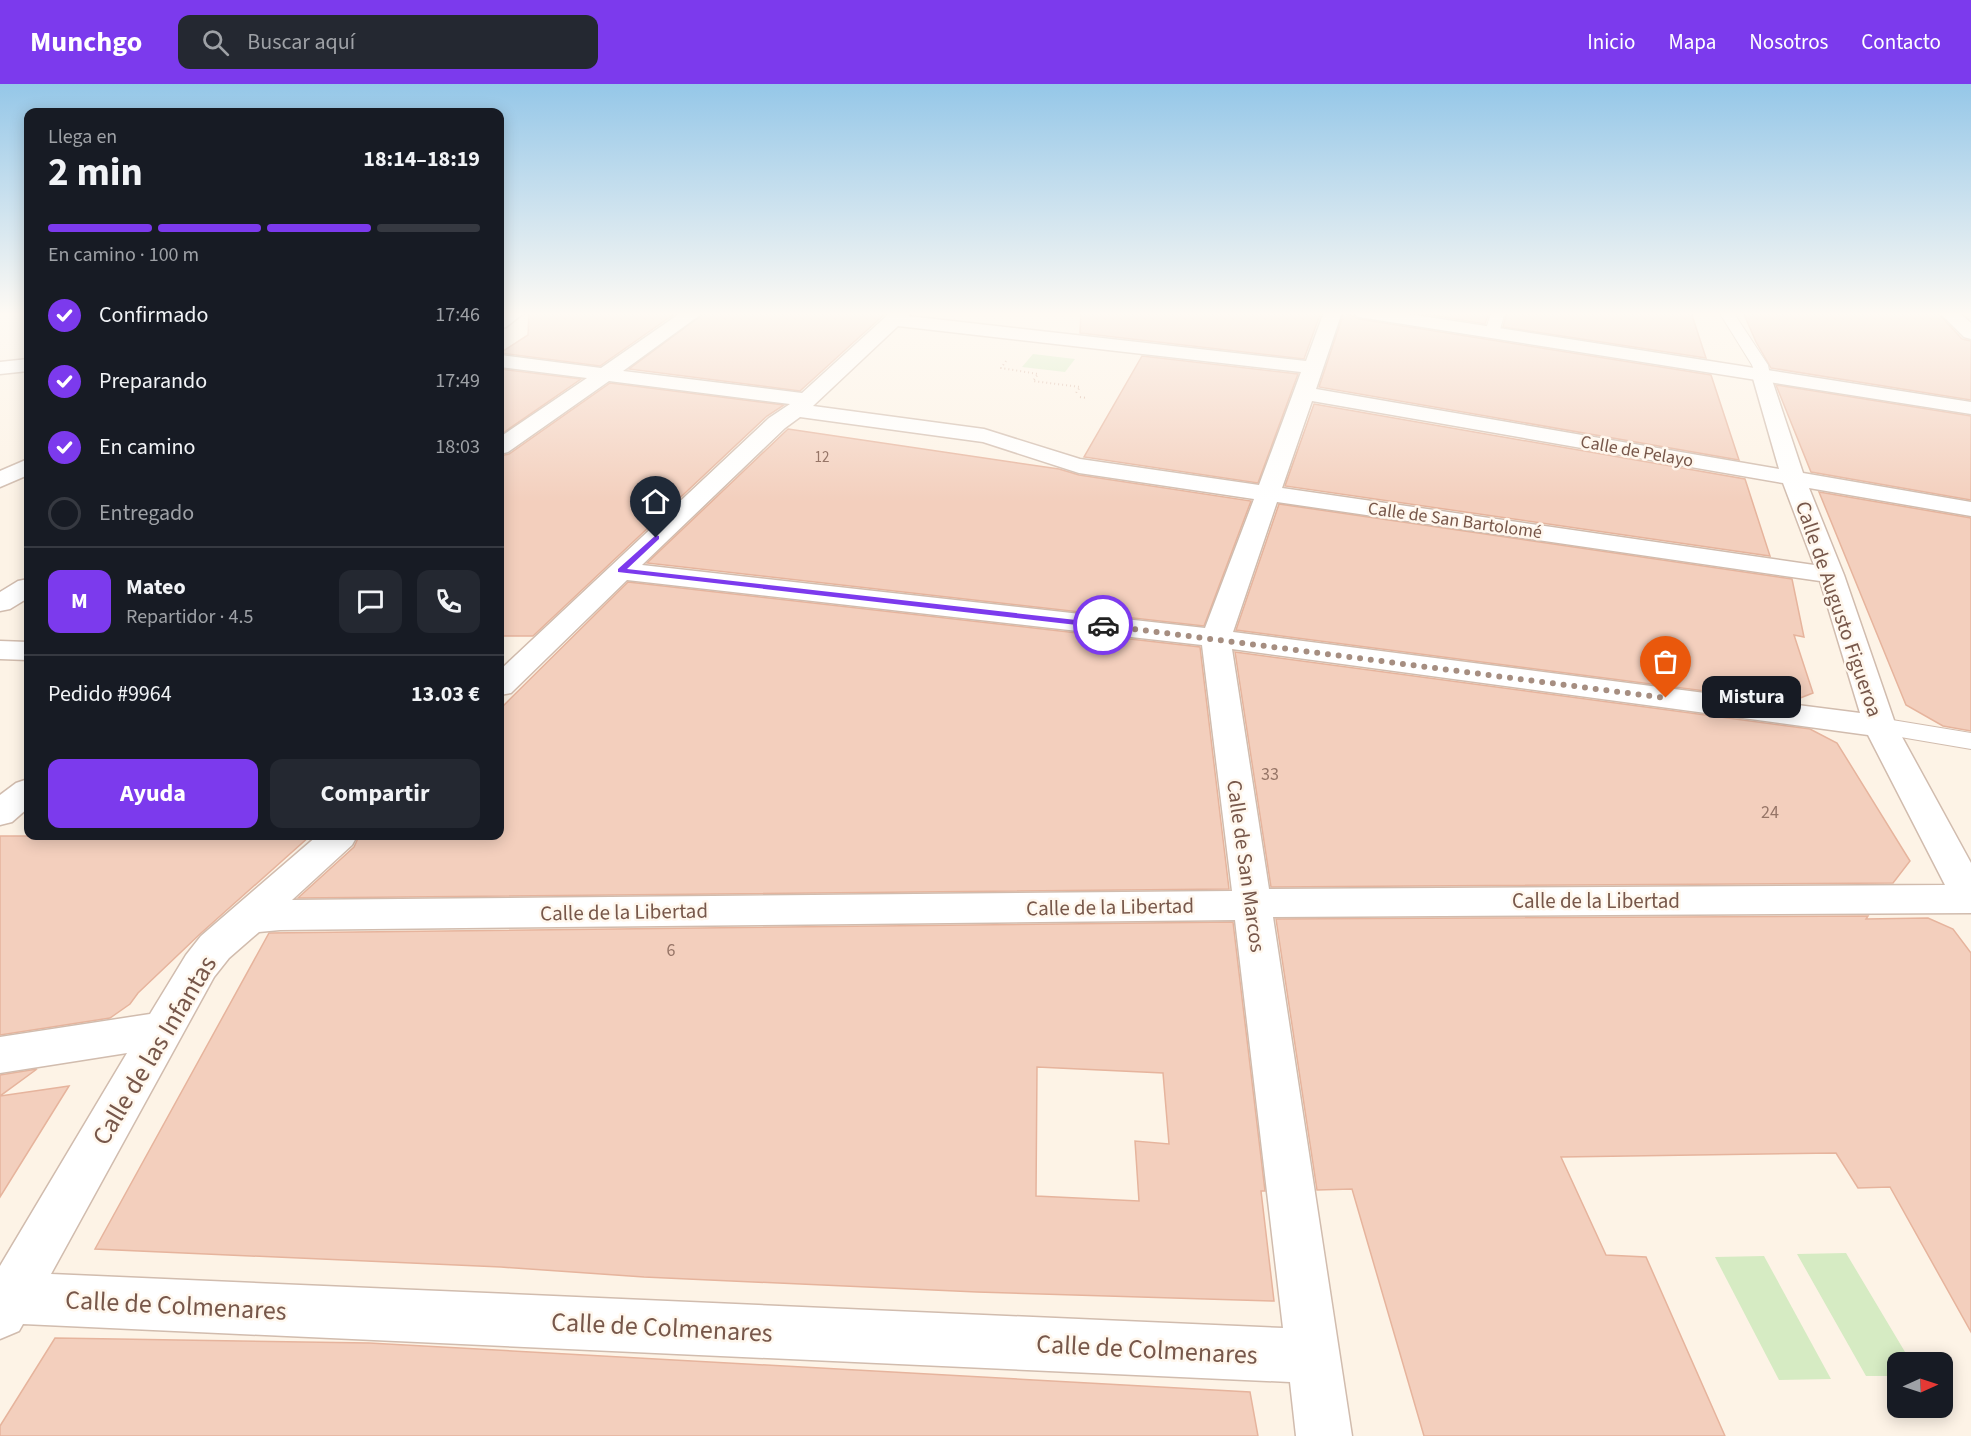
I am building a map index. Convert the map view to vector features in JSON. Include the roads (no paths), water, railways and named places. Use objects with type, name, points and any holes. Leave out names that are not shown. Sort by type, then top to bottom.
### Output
[{"type":"street","points":[[504,444],[604,375]]},
{"type":"street","name":"Calle de San Bartolomé","points":[[613,375],[984,436],[1004,441],[1050,459],[1079,465],[1831,575]]},
{"type":"street","points":[[504,682],[777,423],[802,405],[834,375]]},
{"type":"street","name":"Calle de San Marcos","points":[[1311,375],[1216,638],[1324,1436]]},
{"type":"street","name":"Calle de Augusto Figueroa","points":[[1762,375],[1793,478],[1831,575],[1880,726],[1971,899]]},
{"type":"street","points":[[1763,375],[1971,408]]},
{"type":"street","name":"Calle de Pelayo","points":[[1304,393],[1971,509]]},
{"type":"street","points":[[0,480],[24,468]]},
{"type":"street","points":[[621,570],[1216,638],[1880,726],[1971,741]]},
{"type":"street","points":[[0,603],[24,589]]},
{"type":"street","points":[[0,650],[24,651]]},
{"type":"street","points":[[504,652],[536,652]]},
{"type":"street","points":[[0,813],[24,794]]},
{"type":"street","name":"Calle de las Infantas","points":[[5,1306],[200,966],[215,947],[335,840]]},
{"type":"street","name":"Calle de la Libertad","points":[[249,918],[280,915],[1251,904],[1971,899]]},
{"type":"street","points":[[0,1055],[163,1030]]},
{"type":"street","name":"Calle de Colmenares","points":[[5,1306],[1313,1356]]},
{"type":"place","name":"Mistura","points":[[1666,698]]}]
